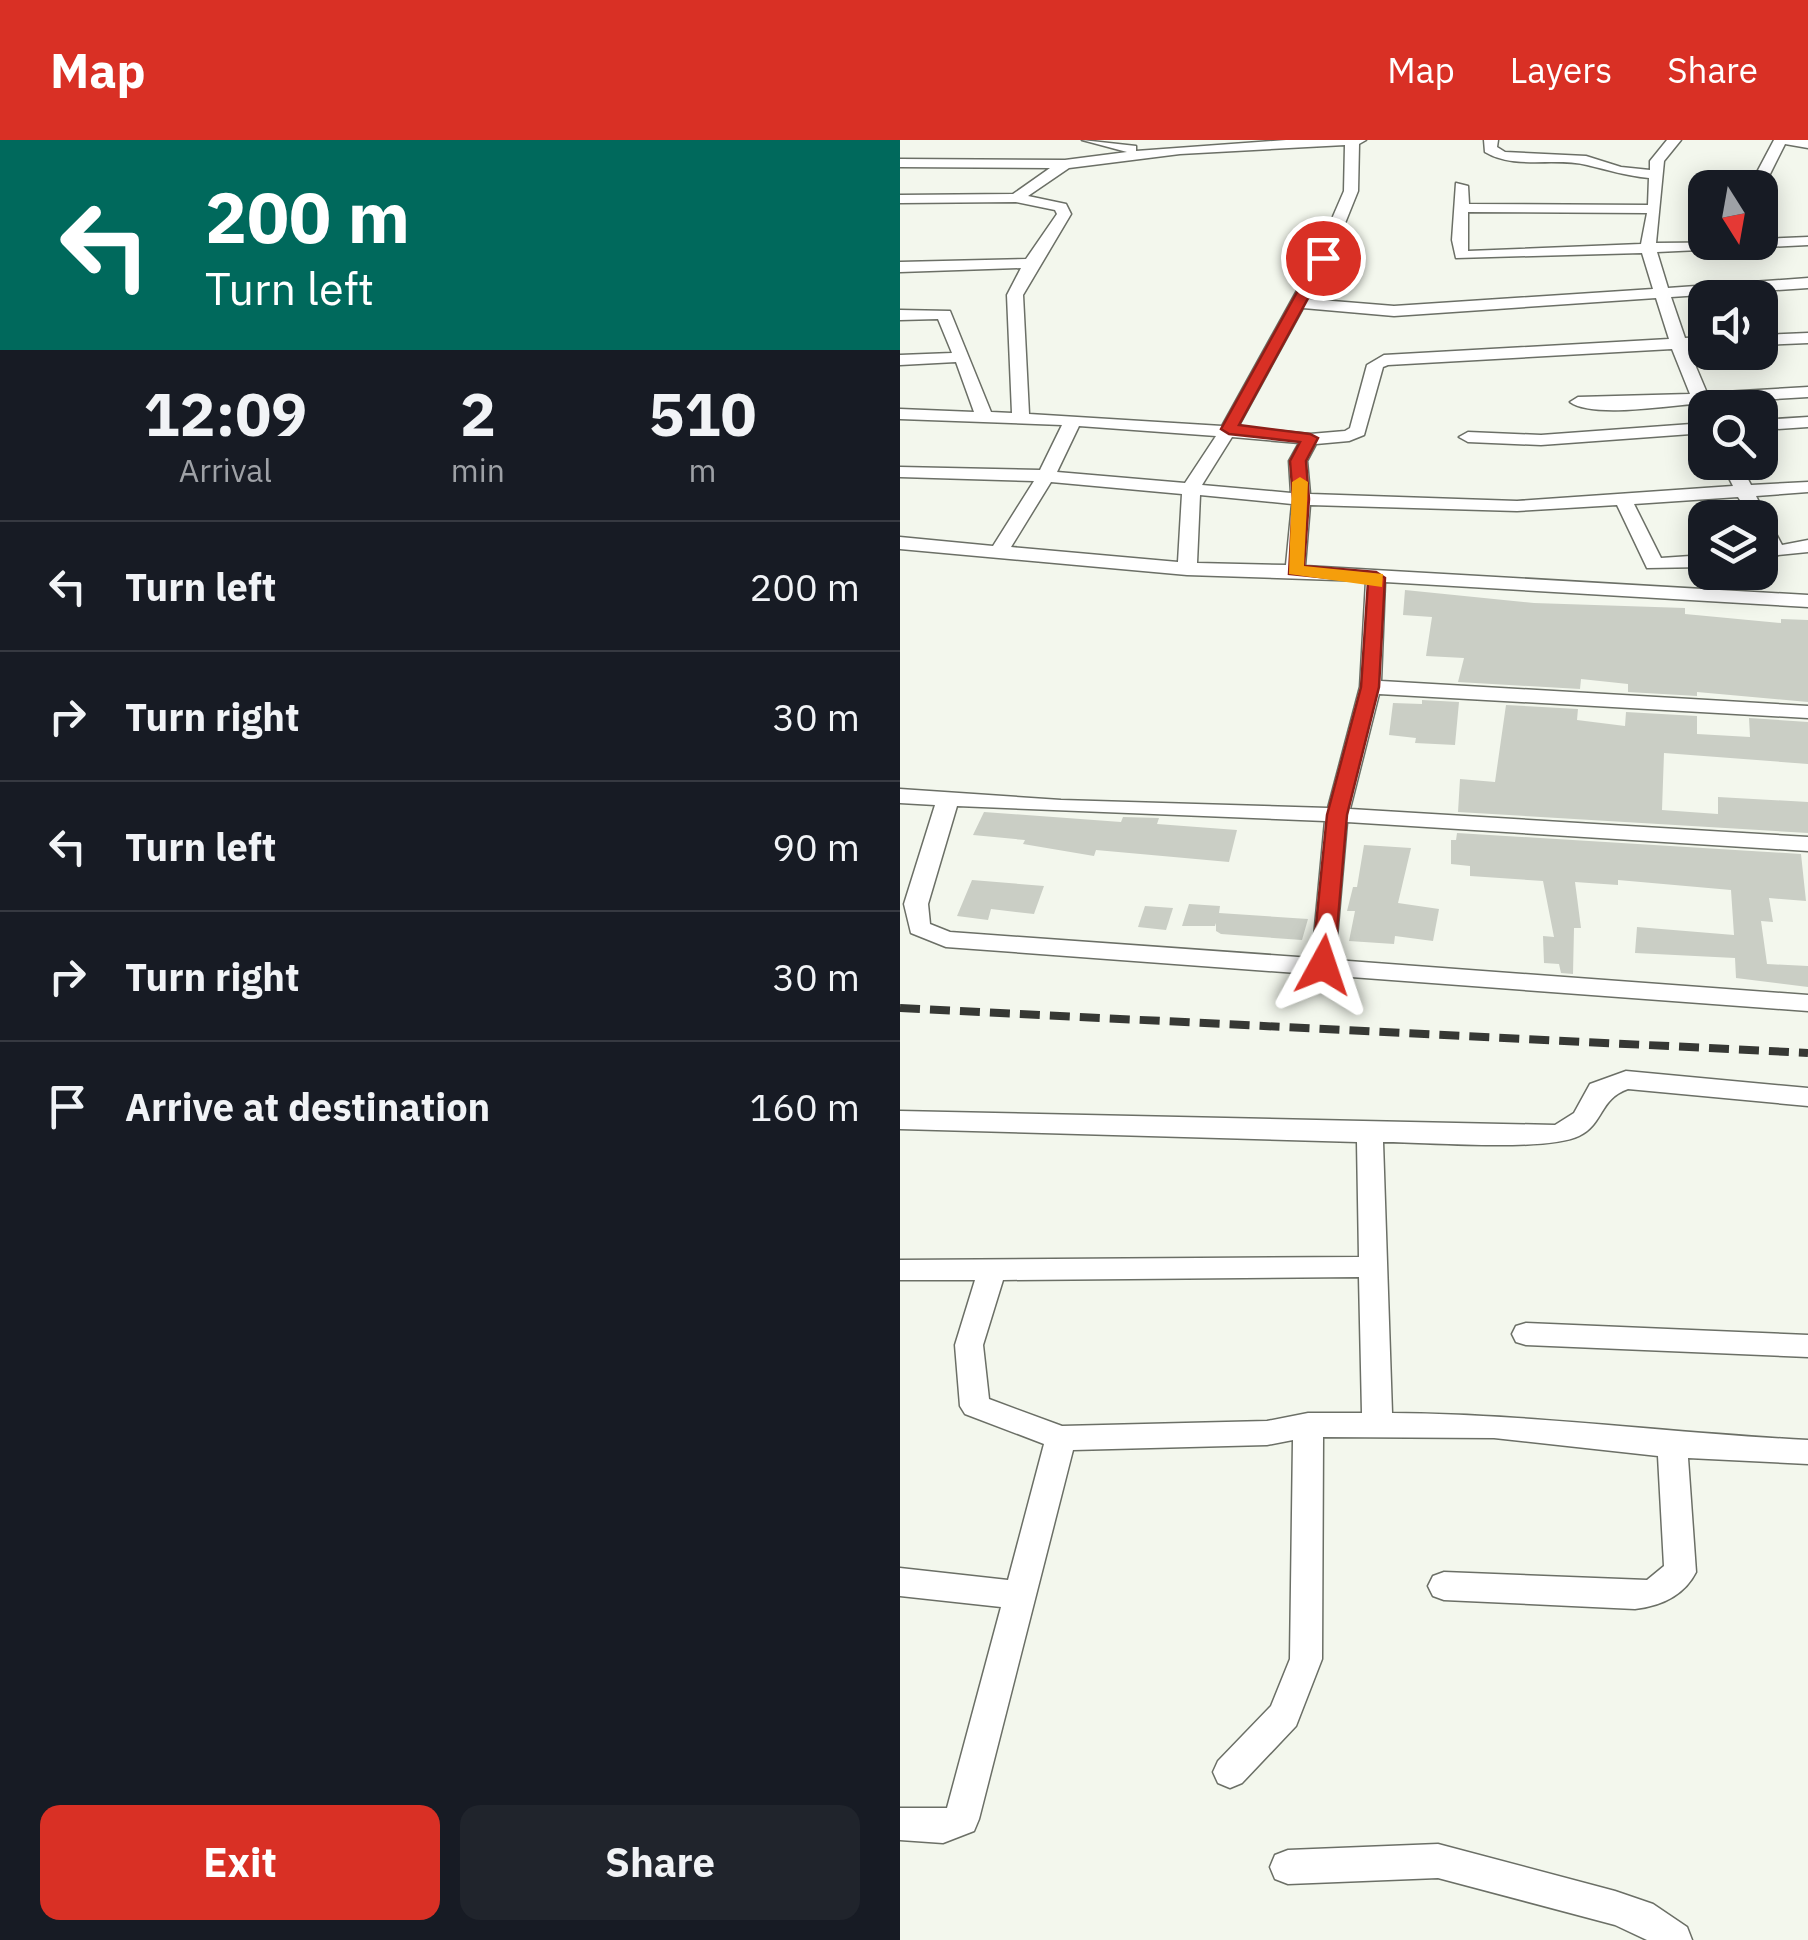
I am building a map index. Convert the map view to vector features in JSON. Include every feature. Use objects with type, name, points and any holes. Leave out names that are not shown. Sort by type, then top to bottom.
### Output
[{"type":"street","points":[[1088,140],[1150,154]]},
{"type":"street","points":[[1162,140],[1180,150]]},
{"type":"street","points":[[1491,140],[1490,149],[1502,156],[1586,160],[1619,171],[1656,175]]},
{"type":"street","points":[[1674,140],[1657,161],[1654,221],[1648,247],[1697,390]]},
{"type":"street","points":[[1765,170],[1782,140],[1808,144]]},
{"type":"street","points":[[900,163],[1065,164],[1242,144],[1355,141],[1351,191],[1323,258],[1229,429],[1192,487],[1187,569]]},
{"type":"street","points":[[1016,198],[1065,164]]},
{"type":"street","points":[[1460,186],[1465,208],[1458,245],[1461,255],[1688,246]]},
{"type":"street","points":[[900,199],[1016,198],[1051,203],[1064,214],[1015,295],[1021,417]]},
{"type":"street","points":[[1465,208],[1653,208]]},
{"type":"street","points":[[1778,243],[1808,241]]},
{"type":"street","points":[[900,267],[1031,263]]},
{"type":"street","points":[[1299,303],[1394,311],[1808,283]]},
{"type":"street","points":[[900,314],[944,314],[984,415]]},
{"type":"street","points":[[1778,339],[1808,338]]},
{"type":"street","points":[[900,414],[1229,429],[1310,438],[1349,436],[1358,430],[1375,364],[1384,360],[1688,342]]},
{"type":"street","points":[[900,360],[962,357]]},
{"type":"street","points":[[1778,395],[1808,392]]},
{"type":"street","points":[[1578,402],[1688,404]]},
{"type":"street","points":[[999,551],[1046,476],[1073,420]]},
{"type":"street","points":[[1778,423],[1808,422]]},
{"type":"street","points":[[1468,437],[1541,440],[1688,429]]},
{"type":"street","points":[[1295,571],[1301,499],[1298,461],[1310,438]]},
{"type":"street","points":[[900,472],[1046,476],[1301,499],[1516,506],[1808,487]]},
{"type":"street","points":[[1739,480],[1750,500]]},
{"type":"street","points":[[1623,499],[1654,564],[1688,562]]},
{"type":"street","points":[[900,543],[1187,569],[1295,571],[1808,601]]},
{"type":"street","points":[[1778,551],[1808,546]]},
{"type":"street","points":[[1323,965],[1337,815],[1370,687],[1376,578]]},
{"type":"street","points":[[1370,687],[1808,712]]},
{"type":"street","points":[[900,796],[1337,815],[1808,844]]},
{"type":"street","points":[[948,800],[916,904],[919,928],[946,939],[1808,1003]]},
{"type":"street","points":[[900,1120],[1555,1134],[1574,1130],[1584,1121],[1599,1090],[1626,1080],[1808,1098]]},
{"type":"street","points":[[1370,1133],[1377,1428]]},
{"type":"street","points":[[900,1270],[1373,1268]]},
{"type":"street","points":[[991,1272],[969,1346],[975,1406],[1061,1438],[1267,1434],[1308,1424],[1377,1428],[1494,1426],[1672,1445],[1808,1452]]},
{"type":"street","points":[[1526,1334],[1808,1346]]},
{"type":"street","points":[[1230,1772],[1284,1714],[1306,1659],[1308,1424]]},
{"type":"street","points":[[900,1824],[943,1827],[962,1819],[1061,1438]]},
{"type":"street","points":[[1444,1586],[1635,1596],[1654,1593],[1680,1572],[1672,1445]]},
{"type":"street","points":[[900,1582],[1021,1594]]},
{"type":"street","points":[[1288,1867],[1438,1861],[1615,1908],[1653,1922],[1674,1940]]},
{"type":"building","points":[[1405,590],[1534,603],[1685,608],[1685,614],[1781,623],[1781,619],[1808,620],[1808,702],[1697,692],[1697,696],[1628,692],[1628,684],[1581,679],[1580,689],[1458,682],[1464,658],[1426,656],[1432,617],[1403,615]]},
{"type":"building","points":[[1422,700],[1459,702],[1455,745],[1415,743],[1416,738],[1389,735],[1393,703],[1422,704]]},
{"type":"building","points":[[1506,705],[1578,709],[1577,720],[1625,726],[1626,712],[1697,716],[1697,734],[1750,737],[1749,718],[1808,722],[1808,764],[1664,753],[1662,810],[1718,814],[1718,797],[1808,802],[1808,833],[1458,812],[1460,779],[1495,782]]},
{"type":"building","points":[[984,812],[1121,822],[1123,817],[1159,818],[1157,824],[1237,830],[1229,862],[1096,850],[1094,856],[1023,844],[1025,840],[973,835]]},
{"type":"building","points":[[1457,833],[1801,854],[1806,901],[1769,898],[1773,922],[1761,921],[1767,964],[1808,966],[1808,987],[1736,978],[1735,958],[1635,953],[1637,927],[1734,935],[1731,890],[1618,880],[1618,885],[1575,882],[1581,928],[1574,928],[1573,974],[1561,973],[1559,964],[1544,963],[1543,936],[1554,937],[1543,881],[1470,876],[1470,866],[1451,864],[1451,840],[1456,840]]},
{"type":"building","points":[[1364,845],[1411,848],[1398,903],[1439,909],[1433,941],[1395,936],[1394,944],[1349,941],[1355,911],[1347,911],[1353,887],[1357,887]]},
{"type":"building","points":[[972,880],[1044,886],[1034,914],[991,909],[988,920],[957,916]]},
{"type":"building","points":[[1189,904],[1220,906],[1219,913],[1308,919],[1302,940],[1221,934],[1216,931],[1216,923],[1182,926]]},
{"type":"building","points":[[1145,906],[1173,908],[1166,930],[1138,927]]},
{"type":"railway","points":[[900,1008],[1808,1053]]},
{"type":"slow traffic","points":[[1300,482],[1295,571],[1376,578],[1376,583]]},
{"type":"route","points":[[1323,258],[1229,429],[1310,438],[1298,461],[1301,499],[1295,571],[1376,578],[1370,687],[1337,815],[1323,965]]}]
